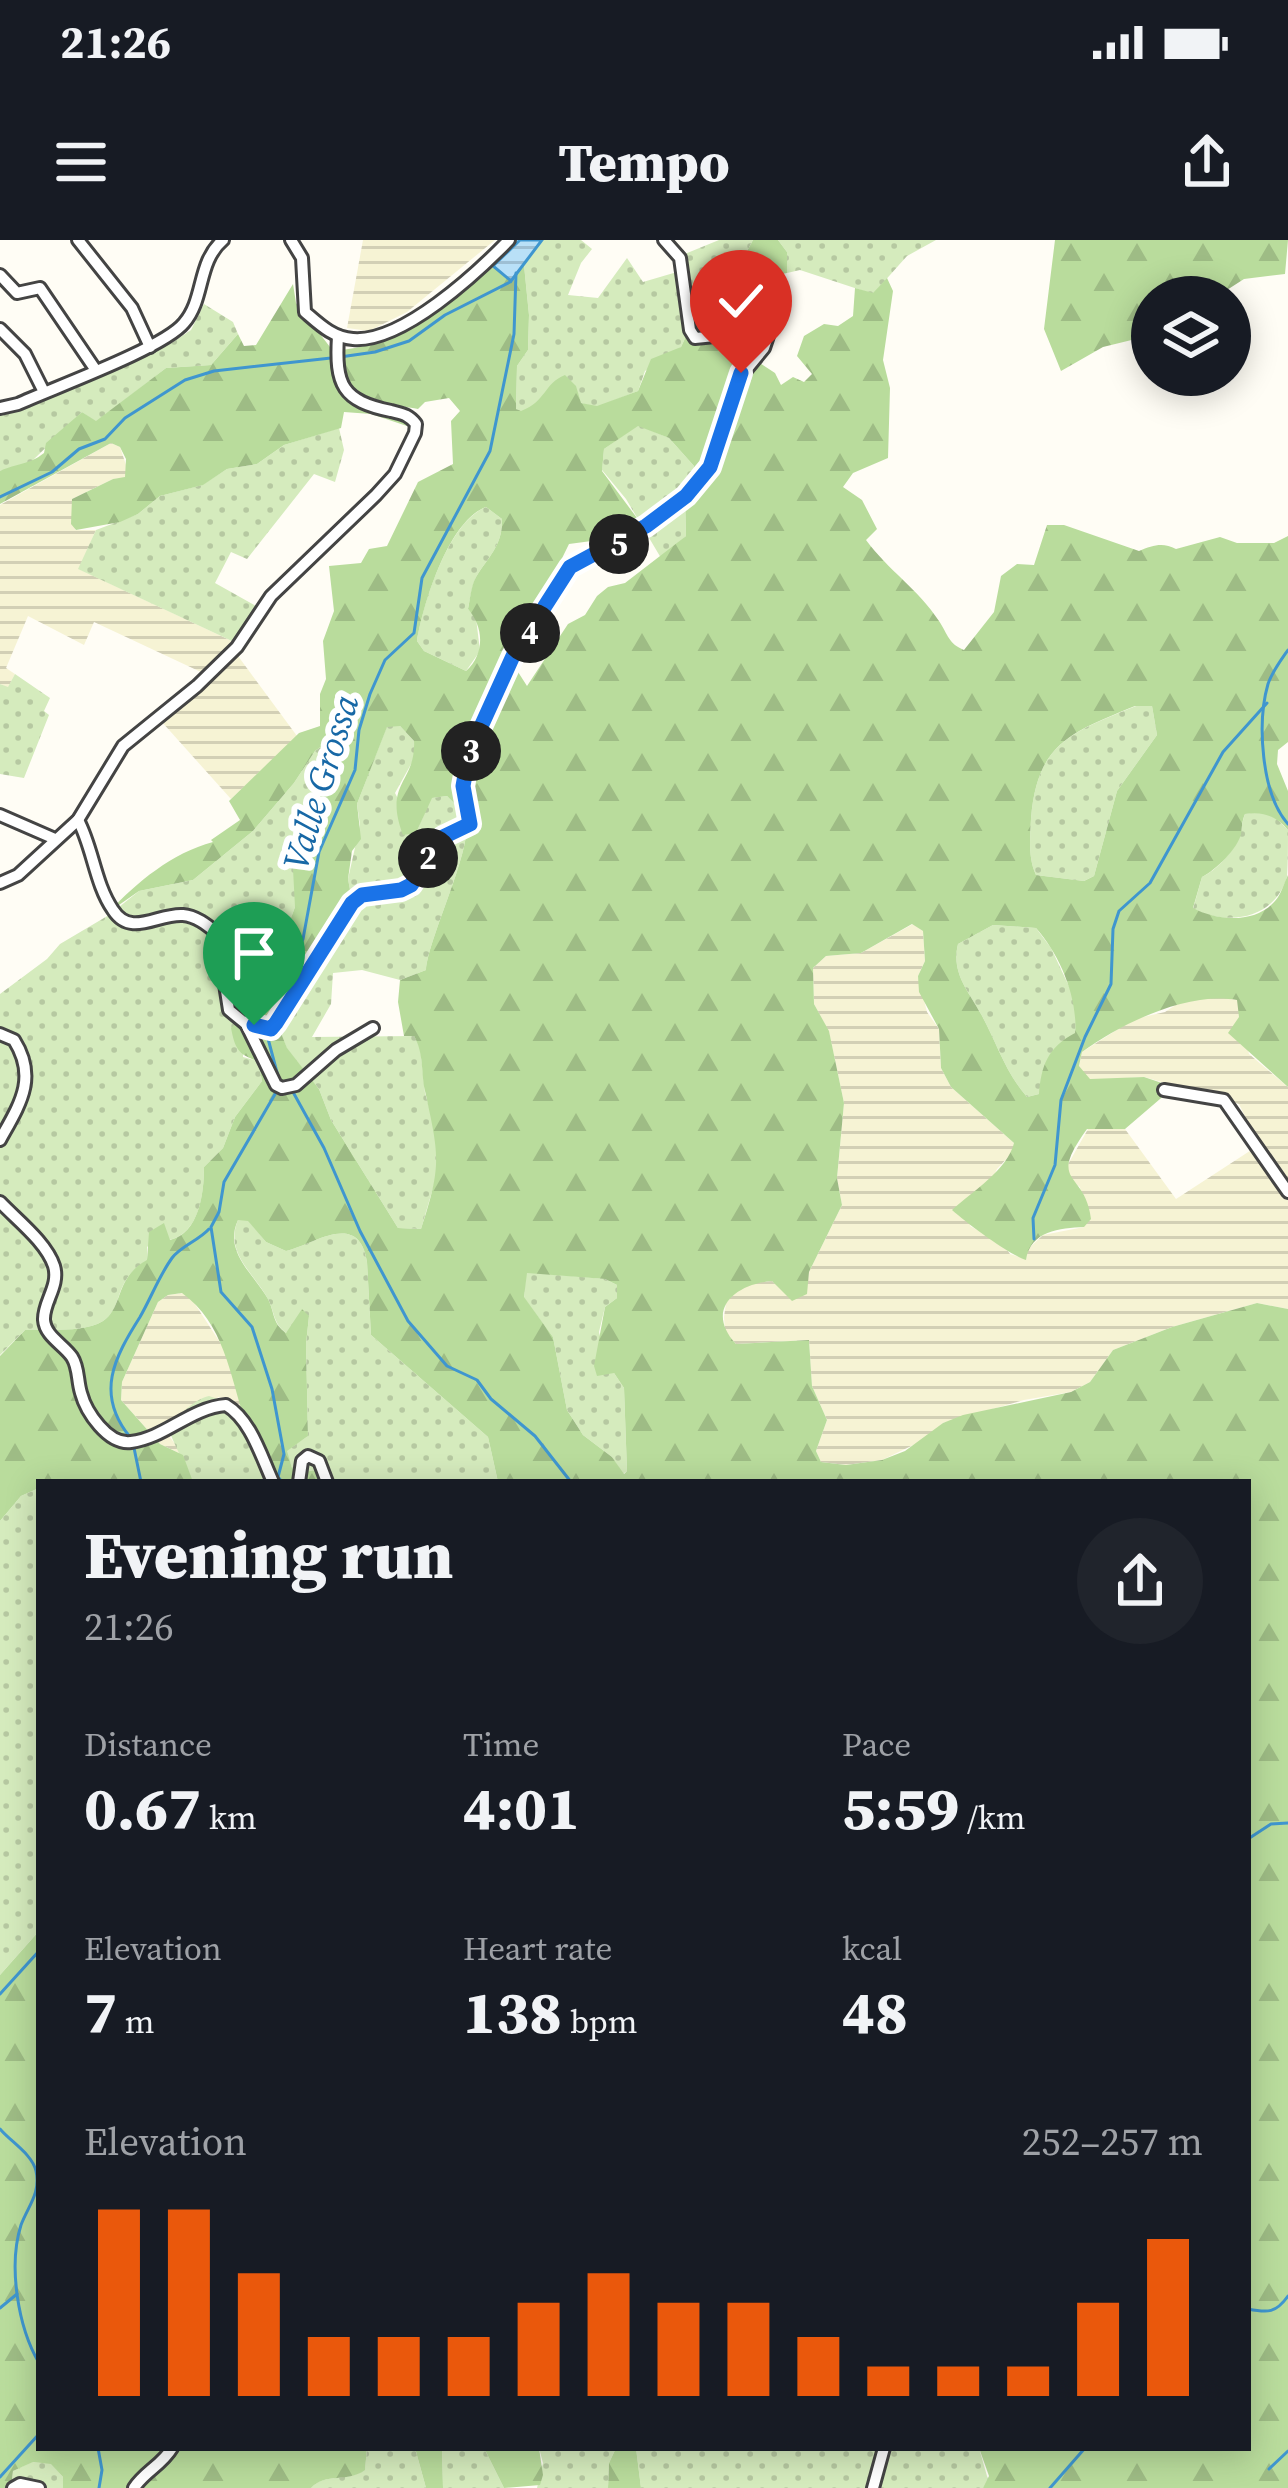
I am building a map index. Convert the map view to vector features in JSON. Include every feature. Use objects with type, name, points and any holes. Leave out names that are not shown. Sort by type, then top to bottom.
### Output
[{"type":"street","points":[[78,240],[132,308],[150,346]]},
{"type":"street","points":[[0,408],[150,346],[184,325],[212,249],[223,240]]},
{"type":"street","points":[[291,240],[302,259],[305,312],[338,336],[357,340],[382,334],[429,309],[509,240]]},
{"type":"street","points":[[246,1024],[271,1029],[352,903],[362,895],[411,885],[443,837],[470,824],[463,786],[469,753],[513,656],[570,567],[646,526],[686,496],[710,467],[737,381],[764,348],[770,331],[771,290],[750,321],[717,336],[695,338],[680,258],[664,240]]},
{"type":"street","points":[[0,275],[16,293],[40,288],[95,369]]},
{"type":"street","points":[[0,329],[25,354],[44,392]]},
{"type":"street","points":[[0,883],[18,875],[78,820],[123,746],[237,647],[271,596],[394,474],[416,424],[409,416],[356,402],[344,389],[337,365],[338,336]]},
{"type":"street","points":[[0,815],[55,839]]},
{"type":"street","points":[[78,820],[113,912],[124,922],[136,925],[182,914],[217,933],[229,1010],[246,1024],[271,1080],[282,1088],[296,1085],[336,1049],[373,1028]]},
{"type":"street","points":[[0,1034],[14,1040],[28,1073],[21,1102],[0,1139]]},
{"type":"street","points":[[1164,1090],[1224,1100],[1288,1192]]},
{"type":"street","points":[[0,1202],[44,1249],[55,1268],[44,1317],[46,1329],[70,1354],[87,1408],[101,1427],[127,1443],[192,1413],[226,1405],[246,1426],[272,1479]]},
{"type":"street","points":[[299,1479],[302,1461],[308,1456],[319,1461],[326,1479]]},
{"type":"street","points":[[134,2488],[170,2451]]},
{"type":"street","points":[[873,2488],[883,2451]]},
{"type":"street","points":[[13,2488],[20,2484],[39,2488]]},
{"type":"shaded area","points":[[363,240],[495,240],[407,312],[369,331],[347,328]]},
{"type":"shaded area","points":[[111,443],[120,447],[128,471],[125,478],[72,499],[75,530],[96,530],[79,569],[234,642],[203,673],[94,622],[84,645],[28,616],[6,668],[15,674],[8,688],[0,684],[0,505]]},
{"type":"shaded area","points":[[238,656],[297,736],[231,799],[161,721]]},
{"type":"shaded area","points":[[913,924],[923,931],[925,961],[918,976],[927,1012],[939,1029],[941,1068],[951,1087],[1014,1143],[970,1226],[1003,1244],[1010,1254],[1026,1259],[1028,1249],[1043,1235],[1084,1227],[1080,1187],[1068,1178],[1067,1166],[1088,1129],[1125,1129],[1176,1199],[1259,1145],[1239,1104],[1144,1077],[1090,1080],[1079,1067],[1082,1052],[1134,1019],[1165,1012],[1180,1002],[1215,996],[1238,1000],[1249,1054],[1288,1087],[1288,1309],[1257,1303],[1172,1327],[1113,1350],[1090,1382],[1071,1392],[943,1423],[928,1438],[882,1460],[846,1465],[821,1462],[816,1451],[827,1420],[812,1386],[809,1340],[736,1344],[725,1332],[726,1303],[751,1283],[772,1281],[783,1290],[806,1294],[809,1272],[842,1205],[837,1178],[844,1103],[829,1032],[814,1004],[813,968],[826,956],[861,953]]},
{"type":"shaded area","points":[[183,1293],[227,1353],[242,1407],[219,1397],[167,1425],[167,1433],[183,1455],[160,1444],[121,1400],[122,1382],[158,1302]]},
{"type":"green space","points":[[542,240],[581,240],[592,249],[568,295],[598,298],[627,258],[643,282],[677,272],[675,258],[719,240],[753,240],[721,276],[718,309],[689,330],[681,347],[645,371],[638,391],[597,407],[538,404],[521,412],[516,409],[517,366],[528,350],[529,315],[524,265]]},
{"type":"green space","points":[[753,240],[778,240],[787,252],[787,273],[772,276],[762,296],[752,358],[775,373],[781,385],[793,377],[804,382],[812,374],[797,356],[804,336],[853,316],[855,288],[873,293],[887,278],[893,291],[883,360],[890,388],[888,458],[853,473],[843,487],[862,500],[877,529],[866,540],[922,599],[959,648],[964,650],[994,612],[1001,576],[1017,564],[1034,565],[1047,525],[1064,525],[1139,551],[1158,545],[1176,549],[1220,537],[1237,543],[1274,543],[1288,536],[1288,742],[1278,750],[1277,764],[1288,791],[1288,830],[1269,816],[1245,814],[1239,840],[1202,877],[1193,908],[1224,918],[1257,914],[1277,898],[1288,875],[1288,1087],[1228,1033],[1239,1017],[1237,1000],[1177,1005],[1098,1041],[1082,1052],[1079,1066],[1090,1079],[1144,1077],[1174,1087],[1125,1129],[1087,1129],[1069,1160],[1069,1169],[1091,1219],[1084,1227],[1040,1237],[1026,1260],[952,1210],[997,1171],[1014,1143],[951,1087],[941,1068],[939,1029],[919,992],[918,976],[925,961],[923,931],[912,924],[861,953],[826,956],[813,968],[814,1004],[829,1031],[844,1103],[837,1178],[842,1205],[809,1272],[807,1294],[792,1301],[772,1281],[759,1283],[728,1300],[723,1320],[736,1344],[809,1340],[812,1386],[827,1420],[816,1451],[821,1462],[846,1465],[905,1451],[943,1423],[963,1415],[1071,1392],[1090,1382],[1113,1350],[1172,1327],[1257,1303],[1288,1309],[1288,2488],[983,2488],[989,2476],[980,2451],[1251,2451],[1251,1479],[497,1479],[488,1437],[371,1335],[367,1262],[355,1237],[334,1234],[286,1251],[266,1242],[248,1221],[238,1220],[234,1232],[237,1252],[268,1299],[278,1325],[286,1333],[302,1309],[309,1316],[308,1436],[287,1451],[292,1468],[317,1470],[326,1479],[273,1479],[248,1429],[216,1335],[182,1293],[158,1302],[122,1382],[121,1400],[160,1444],[183,1455],[192,1479],[36,1479],[36,1489],[21,1496],[0,1521],[0,1356],[25,1330],[76,1329],[103,1321],[129,1275],[147,1260],[149,1232],[164,1223],[170,1240],[194,1221],[204,1167],[223,1148],[235,1117],[262,1081],[258,1061],[238,1050],[231,1028],[244,1016],[266,1007],[295,907],[293,869],[306,807],[341,770],[341,753],[326,743],[315,751],[253,831],[193,880],[139,891],[109,912],[156,870],[213,842],[240,820],[229,801],[299,733],[320,726],[320,694],[326,679],[323,641],[334,611],[329,566],[361,563],[369,549],[387,546],[418,482],[453,464],[451,421],[460,411],[449,398],[425,402],[418,409],[364,396],[347,379],[342,350],[407,331],[441,310],[493,266],[511,281],[524,265],[528,350],[517,366],[516,409],[529,407],[565,375],[576,386],[581,403],[597,406],[638,391],[651,359],[681,347],[689,330],[718,310],[721,276]],"holes":[[[638,426],[669,438],[694,466],[694,483],[685,495],[686,536],[625,583],[597,596],[585,615],[568,624],[527,686],[506,653],[569,544],[614,538],[640,522],[602,471],[604,449]],[[486,507],[502,519],[502,528],[472,589],[468,609],[480,640],[477,657],[466,671],[424,651],[417,641],[431,586],[449,546],[472,515]],[[1135,706],[1152,706],[1157,735],[1117,791],[1094,876],[1084,881],[1036,875],[1030,833],[1035,793],[1049,757],[1075,734]],[[400,726],[414,741],[398,793],[403,835],[416,833],[432,798],[447,796],[464,815],[467,830],[426,970],[400,980],[404,1036],[414,1036],[419,1049],[435,1146],[435,1174],[421,1229],[398,1228],[279,1028],[282,1011],[301,995],[325,944],[343,919],[351,895],[352,851],[361,839],[357,804],[387,727]],[[993,925],[1036,928],[1053,951],[1070,992],[1075,1033],[1048,1058],[1039,1094],[1027,1097],[1013,1078],[962,981],[958,944]],[[527,1273],[605,1279],[617,1285],[617,1298],[605,1307],[594,1366],[597,1376],[614,1373],[624,1388],[624,1474],[612,1457],[583,1435],[567,1410],[553,1337],[524,1297]]]},
{"type":"green space","points":[[778,240],[936,240],[907,256],[873,294],[800,270],[787,273],[787,252]]},
{"type":"green space","points":[[1055,240],[1288,240],[1285,274],[1251,278],[1131,276],[1131,340],[1103,347],[1061,371],[1044,329]]},
{"type":"green space","points":[[293,284],[296,303],[330,347],[342,395],[356,406],[409,420],[413,428],[371,414],[344,412],[341,428],[284,445],[257,464],[227,469],[203,485],[160,496],[120,522],[76,530],[71,524],[72,499],[125,477],[126,459],[120,447],[111,443],[0,504],[0,471],[44,453],[46,443],[82,412],[96,421],[166,368],[211,365],[238,334],[244,346],[256,345]]},
{"type":"green space","points":[[204,304],[233,322],[238,334],[211,365],[166,368],[96,422],[82,412],[29,464],[0,471],[0,414],[170,344],[191,330]]},
{"type":"green space","points":[[638,425],[669,438],[694,466],[694,483],[685,495],[686,536],[661,558],[626,499],[602,470],[604,449]]},
{"type":"green space","points":[[339,428],[344,450],[335,482],[314,474],[247,559],[231,552],[215,583],[258,607],[234,642],[78,569],[96,530],[138,514],[160,496],[202,485],[227,469],[257,464],[284,445]]},
{"type":"green space","points":[[486,507],[502,519],[502,528],[472,588],[468,609],[476,618],[480,651],[466,671],[424,651],[417,641],[431,586],[449,546],[472,516]]},
{"type":"green space","points":[[15,674],[50,698],[44,711],[49,715],[24,778],[0,774],[0,684],[8,687]]},
{"type":"green space","points":[[1136,706],[1152,706],[1157,735],[1117,791],[1094,876],[1084,881],[1036,875],[1031,819],[1049,757],[1075,734]]},
{"type":"green space","points":[[387,726],[400,726],[414,741],[415,757],[395,793],[416,833],[431,798],[447,796],[465,818],[464,847],[426,970],[400,980],[362,970],[333,973],[331,1004],[312,1037],[414,1036],[420,1046],[425,1093],[437,1135],[438,1171],[421,1229],[398,1228],[331,1120],[319,1089],[287,1049],[279,1028],[283,1011],[301,995],[351,895],[348,879],[360,825],[357,804]]},
{"type":"green space","points":[[326,743],[341,753],[341,769],[318,793],[296,842],[295,907],[266,1008],[244,1016],[243,1057],[258,1061],[262,1081],[235,1117],[223,1148],[204,1167],[201,1200],[193,1221],[179,1236],[169,1240],[165,1232],[147,1247],[147,1261],[129,1276],[103,1321],[76,1329],[25,1330],[0,1355],[0,994],[60,944],[139,891],[193,880],[253,831]]},
{"type":"green space","points":[[1245,814],[1274,816],[1288,830],[1287,877],[1281,891],[1272,903],[1248,916],[1221,917],[1193,909],[1202,877],[1234,847]]},
{"type":"green space","points":[[993,925],[1036,928],[1074,997],[1075,1033],[1039,1094],[1027,1097],[1007,1067],[957,964],[958,944]]},
{"type":"green space","points":[[238,1220],[248,1220],[266,1242],[286,1251],[334,1234],[355,1237],[367,1262],[371,1335],[488,1437],[497,1479],[321,1479],[292,1468],[286,1451],[308,1436],[309,1316],[286,1333],[242,1262],[235,1232]]},
{"type":"green space","points":[[526,1272],[605,1279],[617,1285],[617,1298],[605,1307],[599,1332],[608,1373],[614,1373],[624,1388],[627,1471],[623,1474],[612,1457],[583,1435],[567,1410],[553,1337],[524,1298]]},
{"type":"green space","points":[[203,1398],[242,1407],[273,1479],[192,1479],[167,1425]]},
{"type":"green space","points":[[36,1489],[36,1934],[0,1975],[0,1521],[21,1496]]},
{"type":"green space","points":[[36,1934],[36,2451],[367,2451],[365,2470],[323,2480],[311,2488],[63,2488],[63,2477],[51,2464],[33,2462],[13,2471],[11,2488],[0,2488],[0,1975]]},
{"type":"green space","points":[[367,2451],[416,2451],[426,2488],[311,2488],[365,2469]]},
{"type":"green space","points":[[416,2451],[442,2451],[443,2488],[426,2488]]},
{"type":"green space","points":[[442,2451],[486,2451],[504,2488],[443,2488]]},
{"type":"green space","points":[[486,2451],[539,2451],[540,2485],[504,2488]]},
{"type":"green space","points":[[540,2451],[615,2451],[608,2488],[537,2488],[543,2463]]},
{"type":"green space","points":[[615,2451],[636,2451],[641,2488],[608,2488]]},
{"type":"green space","points":[[636,2451],[980,2451],[989,2483],[983,2488],[641,2488]]},
{"type":"green space","points":[[32,2462],[51,2463],[63,2477],[63,2488],[11,2488],[13,2471]]},
{"type":"water","points":[[520,240],[542,240],[511,281],[493,266]]},
{"type":"waterway","name":"Valle Grossa","points":[[268,1022],[303,939],[319,852],[355,770],[359,730],[370,694],[385,660],[414,633],[422,578],[490,451],[514,334],[516,273]]},
{"type":"waterway","points":[[340,357],[409,341],[445,315],[510,282]]},
{"type":"waterway","points":[[0,497],[52,472],[79,449],[105,439],[125,418],[185,380],[214,371],[331,358]]},
{"type":"waterway","points":[[1288,650],[1268,684],[1262,737],[1272,795],[1288,824]]},
{"type":"waterway","points":[[1034,1239],[1033,1218],[1055,1165],[1061,1100],[1111,984],[1113,929],[1119,911],[1150,883],[1223,752],[1267,703]]},
{"type":"waterway","name":"Valle Grossa","points":[[266,1031],[279,1080]]},
{"type":"waterway","name":"Valle Grossa","points":[[278,1089],[224,1182],[211,1227],[221,1292],[252,1327],[272,1389],[284,1454],[280,1479]]},
{"type":"waterway","points":[[293,1092],[408,1321],[447,1366],[477,1380],[491,1399],[535,1436],[569,1479]]},
{"type":"waterway","points":[[130,1437],[113,1406],[116,1362],[172,1258],[209,1229]]},
{"type":"waterway","points":[[133,1443],[140,1479]]},
{"type":"waterway","points":[[1251,1837],[1271,1824],[1288,1823]]},
{"type":"waterway","points":[[0,1994],[36,1954]]},
{"type":"waterway","points":[[0,2129],[36,2171]]},
{"type":"waterway","points":[[36,2186],[21,2225],[15,2259],[17,2296],[36,2356]]},
{"type":"waterway","points":[[0,2308],[17,2294]]},
{"type":"waterway","points":[[1251,2309],[1271,2310],[1288,2296]]},
{"type":"waterway","points":[[0,2477],[36,2437]]},
{"type":"waterway","points":[[99,2451],[99,2488]]},
{"type":"waterway","points":[[1050,2488],[1082,2451]]},
{"type":"waterway","points":[[1269,2469],[1288,2451]]},
{"type":"route","points":[[254,1025],[271,1029],[276,1023],[352,903],[362,895],[411,885],[443,837],[470,824],[463,786],[469,753],[513,656],[570,567],[646,526],[703,478],[741,373]]}]
